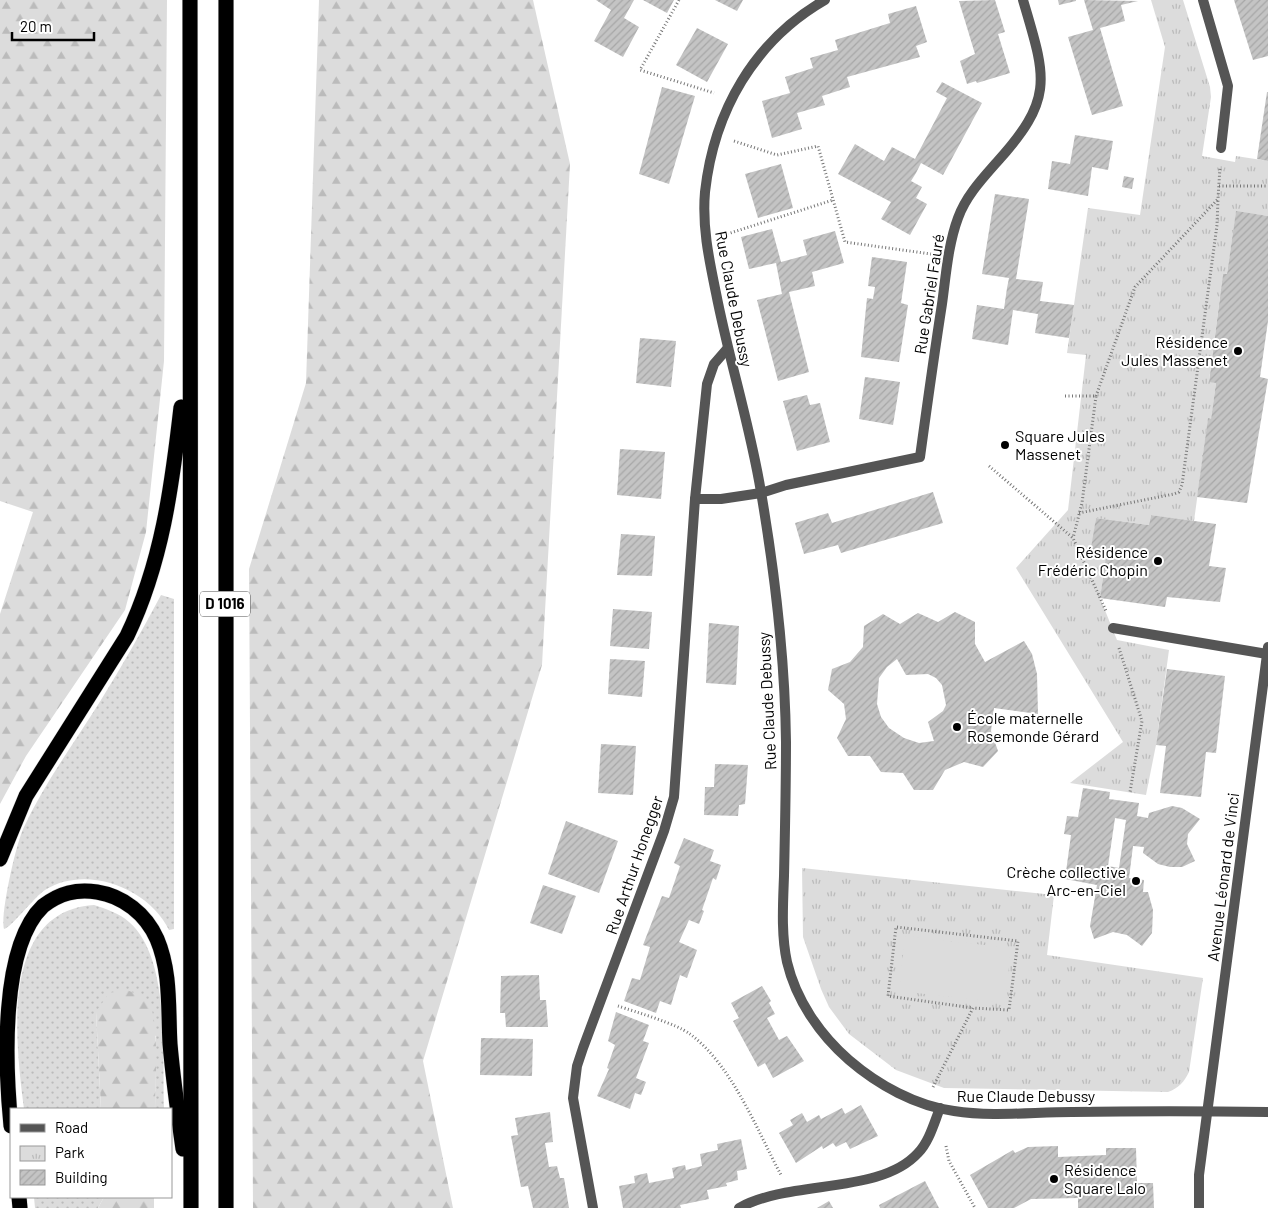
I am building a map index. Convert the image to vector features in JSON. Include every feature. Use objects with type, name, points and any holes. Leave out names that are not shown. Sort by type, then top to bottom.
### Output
[{"type":"highway","name":"D 1016","points":[[190,0],[190,1208]]},
{"type":"highway","name":"D 1016","points":[[226,0],[226,1208]]},
{"type":"highway","points":[[0,859],[26,796],[127,636],[144,595],[163,535],[171,493],[189,338]]},
{"type":"highway","points":[[8,1100],[4,999],[8,965],[20,932],[38,909],[63,894],[77,890],[90,891],[119,899],[140,914],[148,924],[156,937],[166,968],[170,1044],[190,1208]]},
{"type":"highway","points":[[0,1056],[10,1117]]},
{"type":"street","name":"Rue Claude Debussy","points":[[825,0],[806,11],[775,36],[754,62],[731,98],[716,136],[705,192],[706,240],[727,349],[761,493],[784,685],[786,767],[783,923],[788,966],[804,1004],[836,1048],[858,1068],[882,1084],[940,1108],[978,1113],[1268,1112]]},
{"type":"street","name":"Rue Gabriel Fauré","points":[[761,493],[786,484],[920,458],[949,257],[958,217],[982,178],[1022,134],[1036,109],[1041,82],[1041,67],[1023,0]]},
{"type":"street","points":[[1203,0],[1227,74],[1228,86],[1220,148]]},
{"type":"street","name":"Rue Arthur Honegger","points":[[593,1208],[573,1098],[577,1066],[664,831],[674,797],[695,499],[706,384],[714,364],[727,349]]},
{"type":"street","points":[[695,499],[721,499],[761,493]]},
{"type":"street","points":[[1113,628],[1268,650]]},
{"type":"street","name":"Avenue Léonard de Vinci","points":[[1199,1208],[1200,1175],[1268,650]]},
{"type":"street","points":[[739,1208],[758,1199],[790,1191],[860,1180],[902,1166],[920,1152],[940,1108]]},
{"type":"path","points":[[679,0],[640,70],[731,98]]},
{"type":"path","points":[[716,136],[777,155],[818,146],[846,242],[949,257]]},
{"type":"path","points":[[1080,512],[1179,492],[1182,484],[1217,225],[1220,148]]},
{"type":"path","points":[[1219,186],[1268,186]]},
{"type":"path","points":[[1073,538],[1080,512],[1096,396],[1135,287],[1218,199]]},
{"type":"path","points":[[706,240],[834,200]]},
{"type":"path","points":[[1065,396],[1096,396]]},
{"type":"path","points":[[989,466],[1073,538],[1113,628],[1142,721],[1130,792]]},
{"type":"path","points":[[896,927],[1018,941],[1009,1010],[973,1008],[888,996],[896,927]]},
{"type":"path","points":[[601,999],[688,1033],[705,1047],[736,1091],[790,1191]]},
{"type":"path","points":[[924,1103],[973,1008]]},
{"type":"path","points":[[946,1144],[949,1161],[976,1208]]},
{"type":"green space","points":[[0,0],[167,0],[164,361],[146,532],[125,610],[26,756],[0,804],[0,614],[33,512],[0,501]]},
{"type":"green space","points":[[319,0],[533,0],[570,164],[542,665],[423,1061],[453,1208],[253,1208],[249,569],[306,383]]},
{"type":"green space","points":[[1151,0],[1183,0],[1210,87],[1211,97],[1202,156],[1235,162],[1236,156],[1268,161],[1268,216],[1236,212],[1227,274],[1223,274],[1209,381],[1216,383],[1211,419],[1208,419],[1194,521],[1151,515],[1149,525],[1096,518],[1091,554],[1106,556],[1100,598],[1117,640],[1169,650],[1156,745],[1146,795],[1070,783],[1123,742],[1016,568],[1068,510],[1086,355],[1067,353],[1088,208],[1140,215],[1165,47]]},
{"type":"green space","points":[[161,595],[174,599],[174,929],[169,930],[160,915],[147,902],[132,892],[115,884],[79,879],[61,883],[45,890],[4,929],[4,909],[17,848],[24,827],[51,778],[117,674]]},
{"type":"green space","points":[[802,868],[1054,895],[1047,955],[1203,978],[1187,1076],[1178,1087],[1168,1092],[944,1088],[896,1070],[849,1034],[829,1007],[803,937]]},
{"type":"green space","points":[[94,905],[125,919],[142,938],[152,959],[162,1010],[164,1108],[155,1108],[156,1036],[96,1012],[101,1108],[24,1108],[18,1049],[17,1016],[20,983],[28,954],[42,930],[64,913]]},
{"type":"green space","points":[[905,936],[1011,948],[1005,1003],[899,991]]},
{"type":"green space","points":[[126,990],[145,998],[149,1003],[155,1024],[156,1039],[155,1108],[101,1108],[96,1012],[109,993]]},
{"type":"green space","points":[[34,1198],[103,1198],[98,1208],[35,1208]]},
{"type":"green space","points":[[103,1198],[154,1198],[154,1208],[98,1208]]},
{"type":"building","points":[[596,0],[634,0],[624,18],[639,27],[623,57],[594,41],[611,10]]},
{"type":"building","points":[[643,0],[674,0],[667,13]]},
{"type":"building","points":[[715,0],[743,0],[737,11]]},
{"type":"building","points":[[995,0],[1005,32],[998,34],[1010,73],[977,83],[976,81],[967,84],[960,61],[975,54],[959,1]]},
{"type":"building","points":[[1058,0],[1076,0],[1076,1],[1059,5]]},
{"type":"building","points":[[1084,0],[1138,1],[1121,5],[1125,21],[1100,28],[1123,106],[1092,115],[1068,37],[1093,30]]},
{"type":"building","points":[[1234,0],[1268,0],[1268,56],[1253,60]]},
{"type":"building","points":[[916,6],[927,42],[916,46],[920,57],[847,77],[850,87],[822,96],[825,105],[797,113],[802,129],[772,138],[762,101],[790,93],[785,77],[813,68],[810,58],[838,50],[835,40],[890,23],[888,14]]},
{"type":"building","points":[[697,28],[728,44],[707,82],[676,65]]},
{"type":"building","points":[[942,82],[982,103],[943,175],[921,163],[911,181],[922,187],[916,198],[927,204],[910,235],[881,219],[891,202],[838,174],[855,144],[884,161],[892,147],[915,159],[947,98],[936,92]]},
{"type":"building","points":[[662,87],[695,96],[669,184],[639,174]]},
{"type":"building","points":[[1268,92],[1268,161],[1257,159]]},
{"type":"building","points":[[1075,135],[1113,141],[1108,170],[1092,167],[1088,196],[1048,189],[1052,161],[1070,164]]},
{"type":"building","points":[[781,164],[793,208],[758,218],[745,174]]},
{"type":"building","points":[[1124,176],[1134,178],[1132,189],[1122,187]]},
{"type":"building","points":[[995,194],[1029,199],[1016,279],[1043,282],[1040,301],[1074,305],[1069,338],[1035,333],[1038,314],[1013,310],[1008,345],[972,339],[977,305],[1004,309],[1009,278],[982,274]]},
{"type":"building","name":"Résidence Jules Massenet","points":[[1236,211],[1268,216],[1268,321],[1260,377],[1268,379],[1247,503],[1197,497],[1208,418],[1211,419],[1216,383],[1209,382],[1223,274],[1227,274]]},
{"type":"building","points":[[772,229],[781,262],[807,255],[803,240],[835,231],[844,263],[812,272],[815,286],[789,292],[809,372],[778,381],[757,300],[782,294],[776,263],[749,269],[741,237]]},
{"type":"building","points":[[872,257],[907,262],[901,303],[908,305],[899,362],[861,357],[867,298],[873,299],[875,287],[868,286]]},
{"type":"building","points":[[640,338],[676,341],[671,387],[636,383]]},
{"type":"building","points":[[865,377],[900,382],[893,425],[859,419]]},
{"type":"building","points":[[807,395],[810,405],[820,403],[830,442],[797,451],[783,401]]},
{"type":"building","points":[[620,449],[665,452],[661,499],[617,495]]},
{"type":"building","points":[[933,492],[943,523],[841,553],[838,545],[804,554],[795,523],[828,513],[832,523]]},
{"type":"building","name":"Résidence Frédéric Chopin","points":[[1151,515],[1216,524],[1209,566],[1226,568],[1220,602],[1167,597],[1165,607],[1100,598],[1106,556],[1090,554],[1096,518],[1149,525]]},
{"type":"building","points":[[621,534],[655,536],[652,576],[617,575]]},
{"type":"building","points":[[613,609],[652,612],[649,649],[610,646]]},
{"type":"building","points":[[955,612],[975,622],[975,644],[985,662],[1024,641],[1032,654],[1037,674],[1038,714],[994,708],[991,731],[998,751],[983,767],[964,762],[945,770],[933,790],[914,790],[903,773],[881,772],[870,756],[848,756],[837,738],[846,719],[844,704],[828,690],[832,669],[850,662],[863,647],[864,626],[883,614],[900,624],[918,613],[938,622]],"holes":[[[897,659],[906,675],[928,674],[936,678],[942,685],[946,705],[943,711],[928,722],[934,741],[919,743],[904,738],[889,728],[881,717],[877,704],[879,678],[887,667]]]},
{"type":"building","points":[[709,623],[739,626],[736,685],[706,683]]},
{"type":"building","points":[[610,659],[645,661],[642,697],[608,694]]},
{"type":"building","points":[[1167,669],[1225,676],[1216,753],[1206,752],[1201,797],[1160,793],[1166,746],[1156,745]]},
{"type":"building","points":[[601,744],[636,746],[633,795],[598,793]]},
{"type":"building","points":[[715,764],[748,765],[745,804],[739,805],[738,816],[704,815],[705,787],[714,787]]},
{"type":"building","points":[[1083,788],[1110,792],[1109,799],[1139,803],[1137,816],[1148,818],[1149,813],[1172,806],[1182,808],[1200,819],[1188,834],[1187,844],[1195,861],[1182,867],[1158,864],[1143,853],[1144,847],[1133,846],[1129,878],[1144,880],[1143,892],[1148,892],[1153,910],[1152,933],[1142,946],[1127,935],[1113,932],[1094,939],[1090,926],[1097,885],[1065,879],[1071,835],[1064,834],[1067,816],[1078,817]],"holes":[[[1115,818],[1126,820],[1119,868],[1108,866]]]},
{"type":"building","points":[[566,821],[618,841],[599,893],[548,874]]},
{"type":"building","points":[[684,838],[714,850],[710,861],[721,865],[716,880],[713,878],[699,924],[689,920],[679,942],[697,950],[687,978],[680,975],[671,1005],[660,1001],[656,1013],[624,1001],[632,978],[640,980],[650,947],[643,945],[662,896],[669,898],[680,866],[674,863]]},
{"type":"building","points":[[543,885],[576,896],[562,934],[530,923]]},
{"type":"building","points":[[539,975],[540,1000],[546,1000],[548,1027],[506,1027],[505,1013],[500,1013],[501,976]]},
{"type":"building","points":[[762,986],[771,1001],[769,1003],[775,1014],[767,1018],[779,1040],[787,1036],[804,1061],[773,1078],[765,1063],[758,1067],[733,1021],[739,1018],[731,1003]]},
{"type":"building","points":[[616,1012],[649,1025],[643,1041],[649,1043],[636,1078],[646,1082],[641,1095],[635,1093],[630,1109],[597,1096],[609,1069],[607,1068],[615,1045],[608,1041]]},
{"type":"building","points":[[481,1038],[533,1039],[532,1076],[480,1075]]},
{"type":"building","points":[[861,1105],[878,1136],[850,1149],[846,1142],[836,1147],[833,1143],[823,1149],[822,1146],[796,1163],[779,1133],[793,1125],[790,1120],[802,1113],[807,1122],[819,1115],[821,1119],[842,1108],[845,1114]]},
{"type":"building","points":[[550,1112],[553,1142],[545,1143],[549,1167],[557,1166],[560,1178],[564,1178],[569,1208],[533,1208],[528,1186],[521,1187],[516,1162],[511,1136],[518,1135],[515,1118]]},
{"type":"building","points":[[741,1139],[747,1169],[737,1171],[738,1180],[726,1183],[727,1186],[707,1190],[709,1199],[680,1205],[681,1208],[623,1208],[619,1186],[635,1183],[634,1176],[647,1173],[649,1183],[674,1178],[672,1168],[685,1165],[686,1170],[702,1166],[700,1154],[718,1150],[717,1144]]},
{"type":"building","name":"Résidence Square Lalo","points":[[1058,1146],[1058,1157],[1106,1155],[1106,1148],[1136,1148],[1137,1183],[1153,1183],[1154,1208],[1078,1208],[1078,1198],[1031,1199],[1014,1208],[988,1208],[970,1175],[1013,1150],[1015,1153],[1028,1147]]},
{"type":"building","points":[[925,1181],[939,1208],[880,1208],[879,1205]]},
{"type":"building","points":[[829,1201],[833,1208],[817,1208]]},
{"type":"place","name":"Résidence Jules Massenet","points":[[1238,351]]},
{"type":"place","name":"Square Jules Massenet","points":[[1005,445]]},
{"type":"place","name":"Résidence Frédéric Chopin","points":[[1158,561]]},
{"type":"place","name":"École maternelle Rosemonde Gérard","points":[[957,727]]},
{"type":"place","name":"Crèche collective Arc-en-Ciel","points":[[1136,881]]},
{"type":"place","name":"Résidence Square Lalo","points":[[1054,1179]]}]
